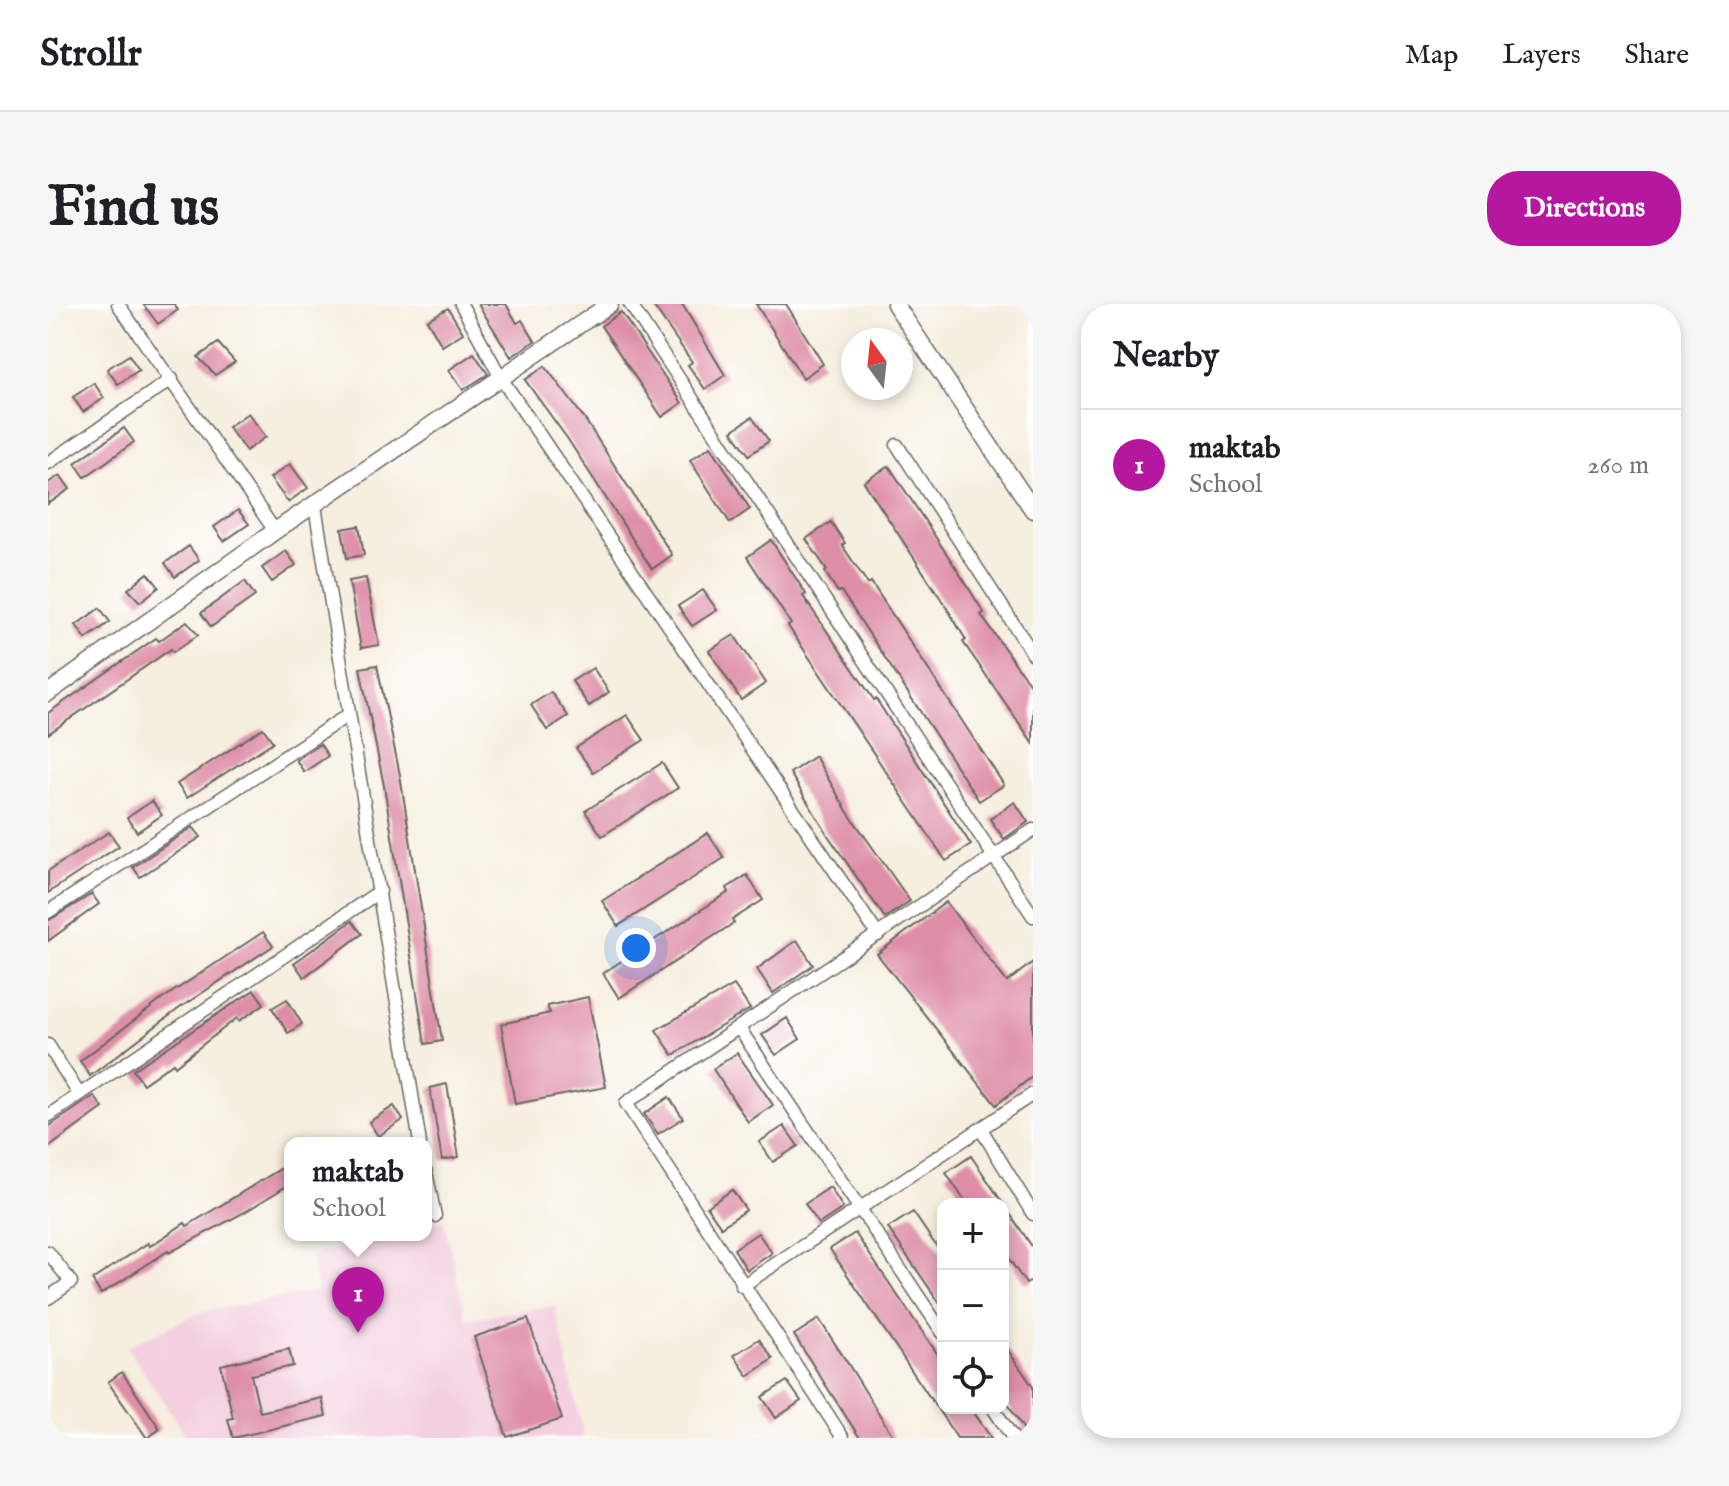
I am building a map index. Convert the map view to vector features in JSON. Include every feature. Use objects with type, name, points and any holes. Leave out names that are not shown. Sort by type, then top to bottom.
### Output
[{"type":"street","points":[[118,304],[275,531]]},
{"type":"street","points":[[461,304],[501,378],[878,935]]},
{"type":"street","points":[[48,693],[275,531],[610,304]]},
{"type":"street","points":[[630,304],[1033,916]]},
{"type":"street","points":[[895,304],[1033,510]]},
{"type":"street","points":[[48,463],[172,379]]},
{"type":"street","points":[[897,445],[1033,654]]},
{"type":"street","points":[[315,506],[419,1137]]},
{"type":"street","points":[[48,912],[348,715]]},
{"type":"street","points":[[843,1438],[626,1103],[1033,830]]},
{"type":"street","points":[[48,1116],[380,891]]},
{"type":"street","points":[[739,1028],[937,1324]]},
{"type":"street","points":[[48,1045],[79,1094]]},
{"type":"street","points":[[742,1286],[1033,1094]]},
{"type":"street","points":[[981,1129],[1033,1214]]},
{"type":"street","points":[[432,1201],[435,1216]]},
{"type":"street","points":[[48,1252],[71,1282],[48,1298]]},
{"type":"street","points":[[997,1414],[1013,1438]]},
{"type":"shaded area","points":[[444,1221],[466,1319],[555,1306],[584,1438],[188,1438],[127,1347],[198,1313],[317,1291],[311,1255],[366,1241],[432,1241],[432,1224]]},
{"type":"building","points":[[143,304],[174,304],[178,310],[158,324]]},
{"type":"building","points":[[478,304],[506,304],[517,323],[522,320],[535,341],[511,357]]},
{"type":"building","points":[[652,304],[682,304],[725,375],[705,389],[688,365],[692,362]]},
{"type":"building","points":[[756,304],[786,304],[823,364],[803,378]]},
{"type":"building","points":[[448,308],[463,333],[442,346],[427,320]]},
{"type":"building","points":[[621,312],[682,403],[662,417],[601,326]]},
{"type":"building","points":[[218,343],[235,362],[215,375],[198,357]]},
{"type":"building","points":[[474,353],[488,374],[463,390],[449,370]]},
{"type":"building","points":[[129,355],[139,370],[118,384],[107,369]]},
{"type":"building","points":[[545,366],[584,418],[672,555],[652,569],[567,438],[525,380]]},
{"type":"building","points":[[94,383],[104,398],[83,412],[73,397]]},
{"type":"building","points":[[248,413],[266,437],[246,451],[228,427]]},
{"type":"building","points":[[752,417],[769,441],[749,455],[732,431]]},
{"type":"building","points":[[124,428],[134,442],[85,477],[75,463]]},
{"type":"building","points":[[711,446],[750,509],[730,523],[690,460]]},
{"type":"building","points":[[290,464],[308,488],[288,502],[270,478]]},
{"type":"building","points":[[889,466],[965,582],[984,613],[981,615],[1033,689],[1033,743],[963,642],[966,640],[947,608],[864,482]]},
{"type":"building","points":[[60,475],[70,489],[48,504],[48,483]]},
{"type":"building","points":[[238,510],[249,524],[224,541],[214,527]]},
{"type":"building","points":[[831,522],[845,543],[842,545],[868,584],[871,582],[1004,785],[979,801],[841,591],[838,592],[806,539]]},
{"type":"building","points":[[359,526],[364,555],[347,558],[342,529]]},
{"type":"building","points":[[771,540],[806,594],[803,596],[876,699],[971,845],[946,861],[788,626],[791,624],[747,557]]},
{"type":"building","points":[[189,546],[199,560],[175,577],[165,563]]},
{"type":"building","points":[[286,551],[296,565],[272,582],[262,568]]},
{"type":"building","points":[[148,573],[159,587],[140,602],[128,589]]},
{"type":"building","points":[[366,578],[379,645],[361,648],[349,581]]},
{"type":"building","points":[[245,581],[255,596],[211,627],[201,613]]},
{"type":"building","points":[[703,590],[717,610],[692,626],[678,606]]},
{"type":"building","points":[[100,608],[110,622],[86,639],[76,625]]},
{"type":"building","points":[[187,621],[198,635],[173,652],[171,649],[48,734],[48,713],[156,638],[159,641]]},
{"type":"building","points":[[734,635],[766,683],[741,700],[709,651]]},
{"type":"building","points":[[377,665],[400,775],[442,1041],[425,1044],[384,786],[360,668]]},
{"type":"building","points":[[593,668],[609,692],[589,706],[572,681]]},
{"type":"building","points":[[551,692],[568,716],[547,730],[531,705]]},
{"type":"building","points":[[627,715],[644,740],[593,772],[576,748]]},
{"type":"building","points":[[263,728],[273,742],[187,798],[177,784]]},
{"type":"building","points":[[320,744],[328,756],[304,772],[296,760]]},
{"type":"building","points":[[815,756],[847,811],[910,901],[885,918],[829,837],[790,773]]},
{"type":"building","points":[[662,763],[678,788],[602,836],[585,811]]},
{"type":"building","points":[[152,801],[162,815],[137,832],[127,818]]},
{"type":"building","points":[[1015,802],[1028,822],[1004,839],[990,819]]},
{"type":"building","points":[[193,827],[201,837],[140,877],[133,867]]},
{"type":"building","points":[[109,832],[119,846],[48,893],[48,871]]},
{"type":"building","points":[[708,833],[724,858],[618,926],[602,901]]},
{"type":"building","points":[[747,875],[763,900],[732,920],[734,923],[619,998],[603,973],[729,892],[727,888]]},
{"type":"building","points":[[92,894],[99,904],[48,941],[48,921]]},
{"type":"building","points":[[946,902],[1007,982],[1033,962],[1033,1076],[996,1105],[877,954]]},
{"type":"building","points":[[352,921],[362,934],[304,977],[294,963]]},
{"type":"building","points":[[263,932],[273,946],[181,1007],[90,1076],[80,1061],[165,997]]},
{"type":"building","points":[[797,940],[813,965],[773,993],[757,969]]},
{"type":"building","points":[[734,985],[750,1009],[673,1055],[656,1030]]},
{"type":"building","points":[[254,990],[264,1004],[239,1021],[237,1018],[175,1066],[173,1063],[143,1084],[133,1070]]},
{"type":"building","points":[[588,997],[606,1087],[515,1104],[501,1024],[550,1013],[547,1006]]},
{"type":"building","points":[[287,999],[302,1024],[288,1033],[272,1008]]},
{"type":"building","points":[[787,1018],[800,1039],[776,1055],[762,1035]]},
{"type":"building","points":[[737,1053],[773,1105],[748,1122],[713,1069]]},
{"type":"building","points":[[447,1084],[459,1157],[442,1160],[430,1088]]},
{"type":"building","points":[[94,1096],[103,1108],[48,1148],[48,1127]]},
{"type":"building","points":[[669,1097],[683,1118],[658,1134],[644,1114]]},
{"type":"building","points":[[394,1106],[403,1120],[378,1136],[369,1122]]},
{"type":"building","points":[[784,1126],[798,1146],[773,1162],[759,1142]]},
{"type":"building","points":[[971,1156],[999,1198],[963,1198],[946,1173]]},
{"type":"building","points":[[284,1167],[284,1188],[245,1212],[168,1251],[101,1294],[92,1280],[148,1243],[150,1246],[185,1223],[187,1226]]},
{"type":"building","points":[[830,1187],[843,1208],[819,1224],[805,1204]]},
{"type":"building","points":[[732,1190],[746,1210],[721,1227],[707,1207]]},
{"type":"building","points":[[913,1212],[937,1247],[937,1299],[888,1228]]},
{"type":"building","points":[[1009,1212],[1033,1248],[1033,1280],[1026,1284],[1009,1259]]},
{"type":"building","points":[[758,1233],[772,1253],[747,1270],[734,1249]]},
{"type":"building","points":[[855,1233],[937,1353],[937,1408],[830,1249]]},
{"type":"building","points":[[528,1319],[562,1419],[507,1437],[474,1337]]},
{"type":"building","points":[[819,1319],[894,1438],[860,1438],[794,1335]]},
{"type":"building","points":[[759,1339],[773,1359],[748,1376],[734,1355]]},
{"type":"building","points":[[289,1349],[293,1366],[251,1375],[260,1412],[322,1398],[326,1416],[233,1438],[228,1419],[233,1418],[221,1365]]},
{"type":"building","points":[[1009,1352],[1033,1387],[1033,1429],[1026,1433],[1009,1406]]},
{"type":"building","points":[[122,1372],[160,1429],[147,1438],[108,1382]]},
{"type":"building","points":[[787,1381],[801,1401],[776,1418],[762,1397]]},
{"type":"building","points":[[941,1414],[975,1414],[991,1438],[957,1438]]},
{"type":"place","name":"maktab","points":[[358,1333]]}]
